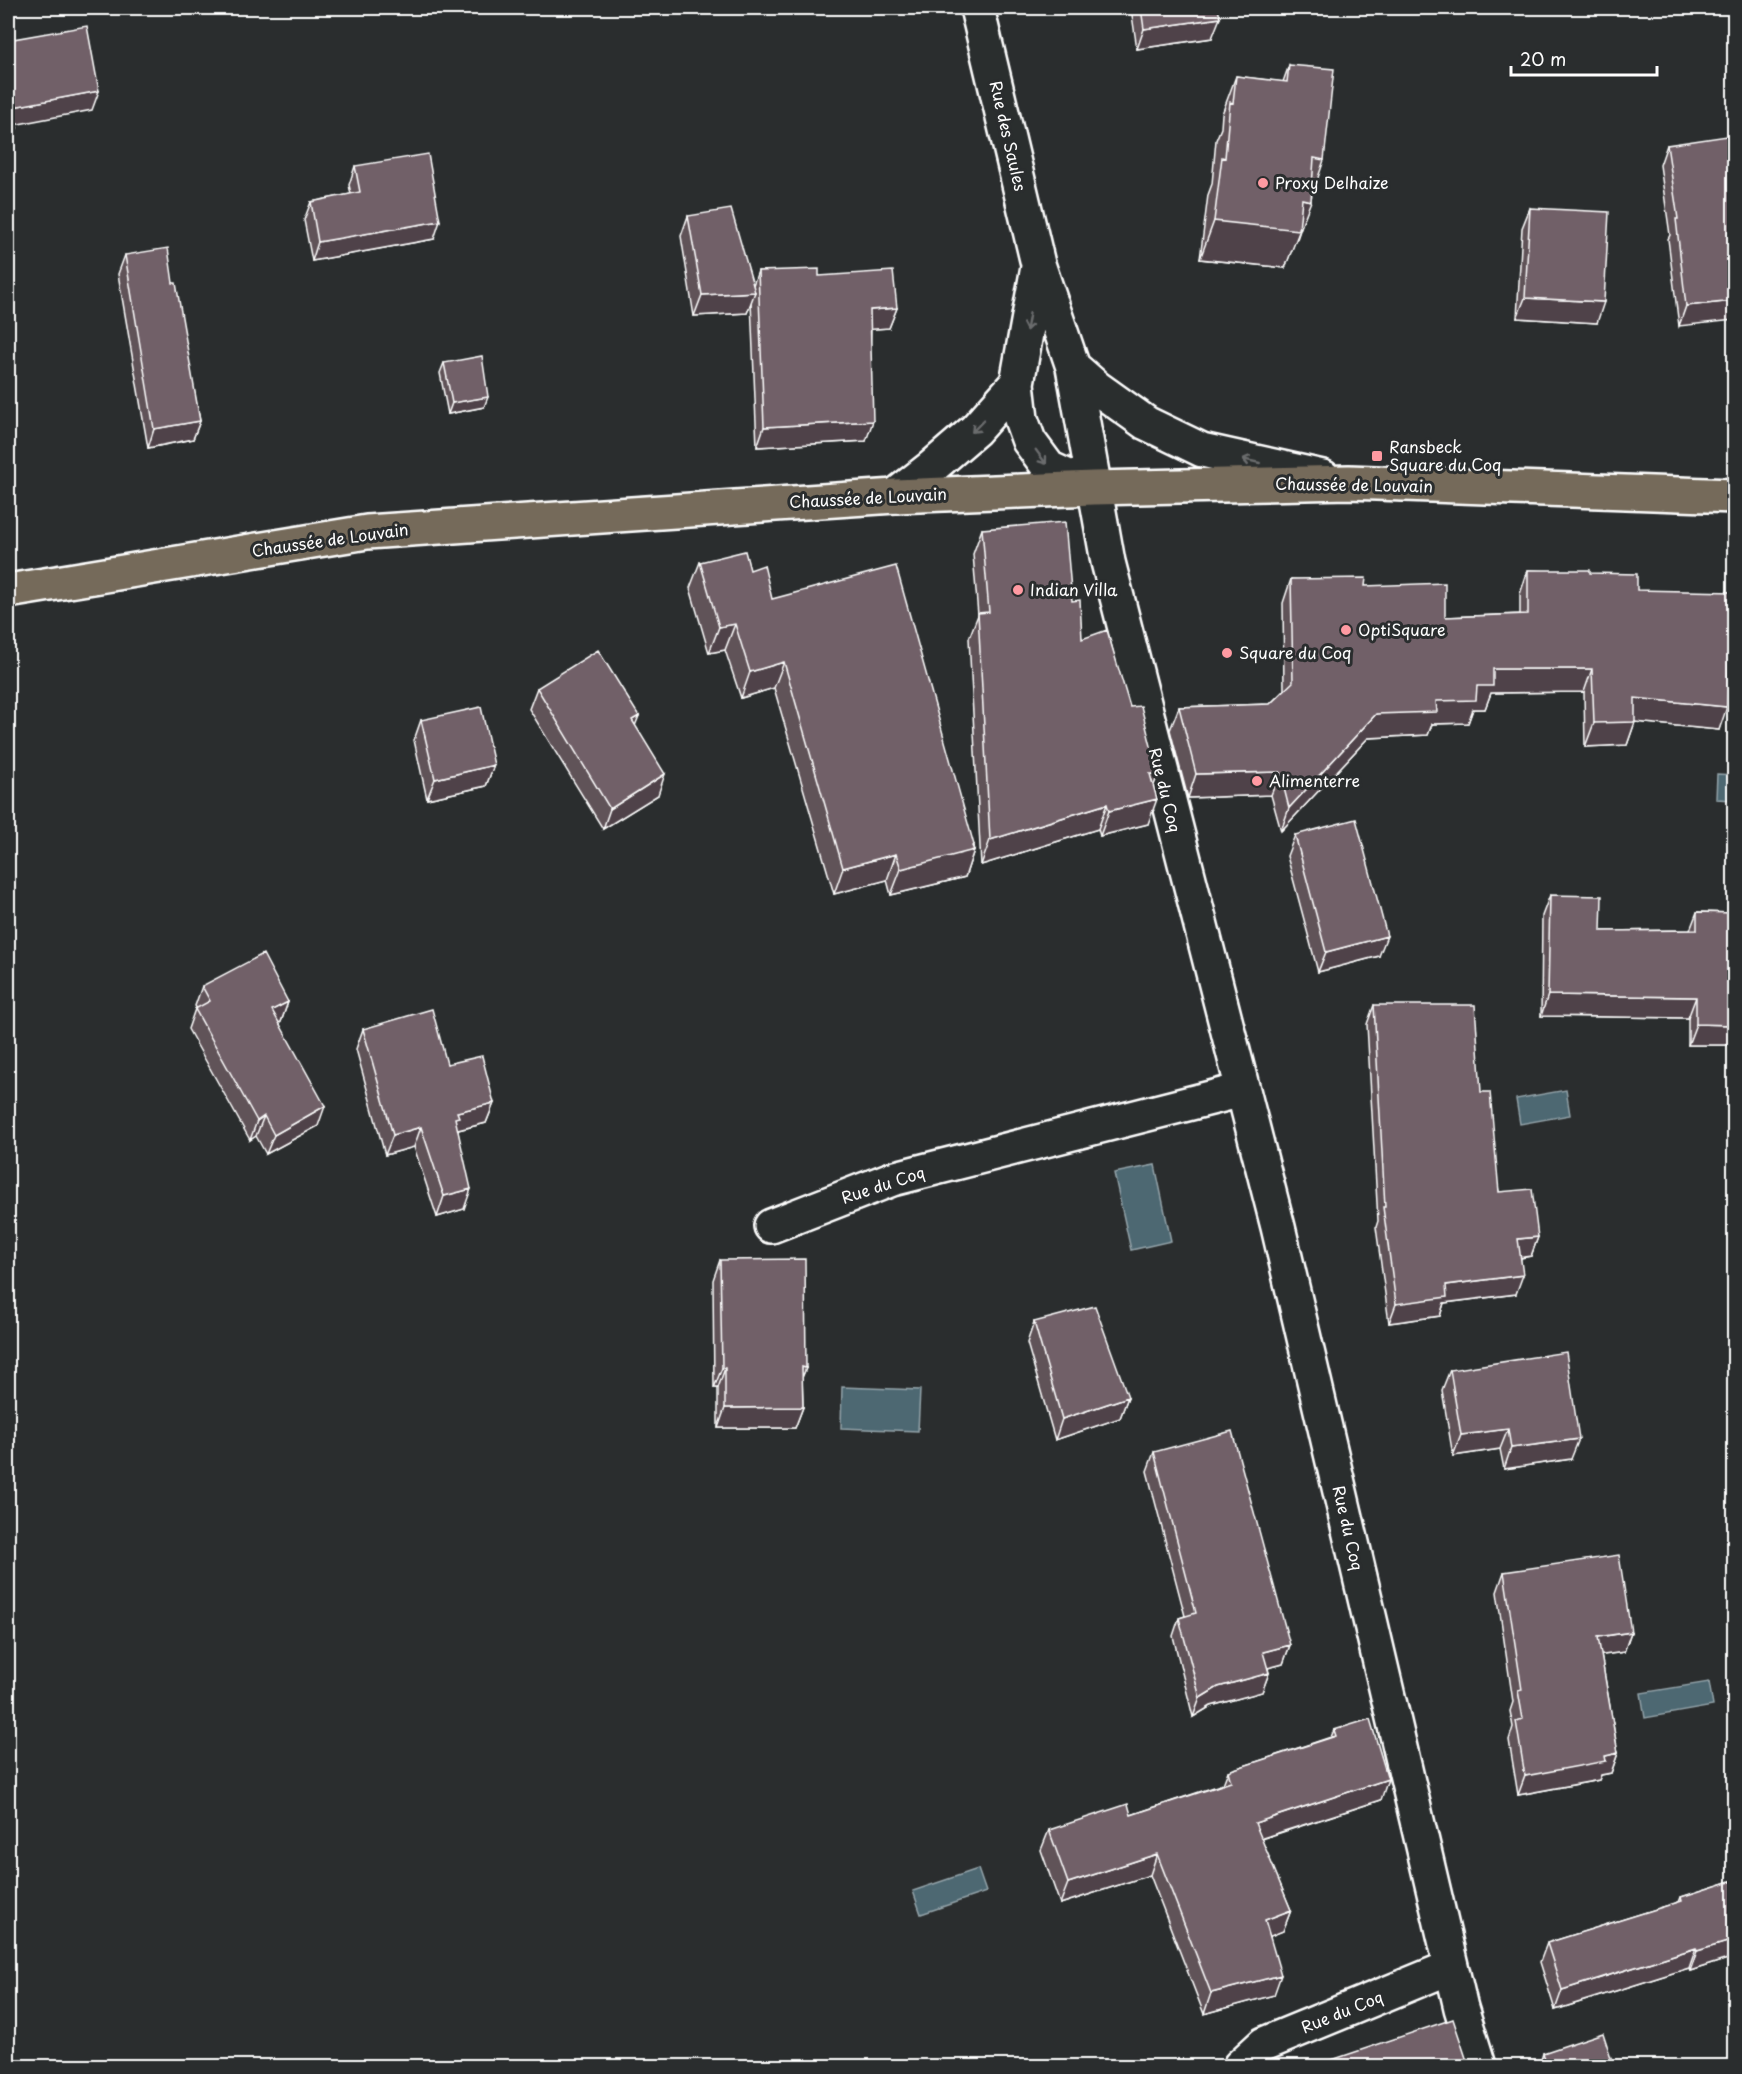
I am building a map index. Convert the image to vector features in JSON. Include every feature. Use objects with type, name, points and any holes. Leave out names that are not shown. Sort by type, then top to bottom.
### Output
[{"type":"main road","name":"Chaussée de Louvain","points":[[8,591],[367,532],[895,496],[1093,488],[1349,482],[1734,496]]},
{"type":"street","name":"Rue des Saules","points":[[977,8],[1038,264],[1073,367],[1093,488]]},
{"type":"street","name":"Rue des Saules","points":[[1038,264],[1017,383],[1022,419],[1029,441],[1049,468],[1093,488]]},
{"type":"street","points":[[1073,367],[1097,388],[1146,423],[1202,450],[1349,482]]},
{"type":"street","points":[[895,496],[975,430],[1017,383]]},
{"type":"street","name":"Rue du Coq","points":[[1093,488],[1132,662],[1278,1227],[1451,1967],[1479,2067]]},
{"type":"street","name":"Rue du Coq","points":[[771,1226],[892,1179],[1242,1090]]},
{"type":"street","name":"Rue du Coq","points":[[1240,2067],[1264,2044],[1451,1967]]},
{"type":"water","points":[[1717,774],[1734,775],[1734,800],[1716,799]]},
{"type":"water","points":[[1566,1090],[1570,1115],[1520,1124],[1516,1099]]},
{"type":"water","points":[[1155,1165],[1171,1241],[1131,1250],[1114,1173]]},
{"type":"water","points":[[842,1387],[920,1390],[918,1431],[841,1428]]},
{"type":"water","points":[[1709,1682],[1713,1706],[1645,1718],[1641,1693]]},
{"type":"water","points":[[978,1869],[986,1892],[921,1914],[913,1891]]},
{"type":"building","points":[[1141,8],[1218,8],[1220,18],[1144,29]]},
{"type":"building","points":[[87,26],[99,91],[13,107],[17,128],[8,130],[8,40]]},
{"type":"building","name":"Proxy Delhaize","points":[[1289,65],[1334,69],[1324,160],[1314,158],[1311,201],[1302,199],[1299,230],[1214,221],[1222,157],[1225,158],[1230,102],[1233,103],[1236,76],[1287,82]]},
{"type":"building","points":[[1727,136],[1734,191],[1734,301],[1686,306],[1676,219],[1678,219],[1667,145]]},
{"type":"building","points":[[428,154],[440,221],[318,242],[311,202],[360,192],[355,166]]},
{"type":"building","points":[[1530,208],[1609,212],[1604,302],[1525,298]]},
{"type":"building","points":[[731,209],[755,292],[702,295],[688,216]]},
{"type":"building","points":[[168,248],[200,421],[154,429],[125,255]]},
{"type":"building","points":[[819,269],[819,276],[893,271],[897,308],[870,310],[873,421],[764,427],[758,271]]},
{"type":"building","points":[[482,356],[488,397],[452,403],[444,363]]},
{"type":"building","points":[[1065,522],[1072,601],[1080,600],[1082,639],[1107,630],[1130,707],[1141,706],[1158,774],[1150,774],[1157,799],[1109,811],[1107,804],[990,840],[978,613],[989,612],[982,529]]},
{"type":"building","points":[[745,551],[750,570],[764,565],[772,599],[896,566],[974,850],[901,869],[896,854],[843,868],[784,662],[750,672],[735,624],[719,627],[700,562]]},
{"type":"building","points":[[1528,570],[1590,570],[1590,573],[1637,574],[1637,590],[1734,592],[1734,662],[1729,662],[1727,707],[1635,698],[1635,722],[1594,723],[1592,669],[1493,669],[1493,686],[1477,686],[1476,700],[1436,701],[1437,712],[1376,714],[1289,808],[1280,772],[1196,774],[1179,707],[1270,704],[1293,682],[1291,579],[1366,578],[1365,586],[1445,583],[1445,617],[1528,614]]},
{"type":"building","points":[[598,650],[639,716],[632,720],[665,774],[610,809],[537,688]]},
{"type":"building","points":[[481,707],[494,765],[435,779],[421,720]]},
{"type":"building","points":[[1356,819],[1387,936],[1326,952],[1295,835]]},
{"type":"building","points":[[1550,895],[1602,896],[1601,931],[1697,930],[1697,912],[1734,913],[1734,1025],[1696,1024],[1696,997],[1548,995]]},
{"type":"building","points":[[263,954],[288,1002],[272,1010],[325,1106],[274,1135],[264,1116],[257,1121],[195,1009],[210,1001],[202,986]]},
{"type":"building","points":[[1374,1005],[1475,1005],[1481,1092],[1490,1092],[1499,1192],[1532,1189],[1538,1237],[1518,1239],[1523,1275],[1446,1285],[1447,1297],[1396,1304],[1383,1207],[1385,1207]]},
{"type":"building","points":[[432,1009],[447,1064],[482,1056],[494,1103],[457,1112],[459,1117],[455,1118],[471,1189],[444,1196],[421,1127],[393,1135],[363,1029]]},
{"type":"building","points":[[805,1259],[806,1368],[802,1367],[803,1407],[725,1408],[720,1260]]},
{"type":"building","points":[[1095,1306],[1128,1397],[1062,1419],[1034,1322]]},
{"type":"building","points":[[1566,1352],[1579,1439],[1511,1448],[1508,1429],[1461,1435],[1450,1370]]},
{"type":"building","points":[[1232,1431],[1290,1645],[1263,1652],[1269,1673],[1218,1687],[1200,1698],[1179,1618],[1196,1613],[1154,1452]]},
{"type":"building","points":[[1619,1555],[1631,1632],[1598,1637],[1618,1753],[1605,1756],[1606,1761],[1525,1776],[1516,1721],[1523,1719],[1518,1691],[1522,1690],[1504,1572]]},
{"type":"building","points":[[1370,1719],[1388,1779],[1255,1823],[1291,1910],[1265,1920],[1281,1975],[1211,1993],[1157,1854],[1068,1883],[1049,1830],[1128,1804],[1131,1815],[1231,1782],[1228,1771],[1336,1736],[1334,1730]]},
{"type":"building","points":[[1734,1880],[1734,1940],[1697,1951],[1696,1948],[1562,1990],[1547,1943],[1682,1901],[1681,1897]]},
{"type":"building","points":[[1453,2019],[1469,2067],[1311,2067]]},
{"type":"building","points":[[1603,2033],[1614,2067],[1548,2067],[1543,2053]]},
{"type":"place","name":"Proxy Delhaize","points":[[1263,183]]},
{"type":"place","name":"Ransbeck Square du Coq","points":[[1377,456]]},
{"type":"place","name":"Indian Villa","points":[[1018,590]]},
{"type":"place","name":"OptiSquare","points":[[1346,630]]},
{"type":"place","name":"Square du Coq","points":[[1227,653]]},
{"type":"place","name":"Alimenterre","points":[[1257,781]]}]
